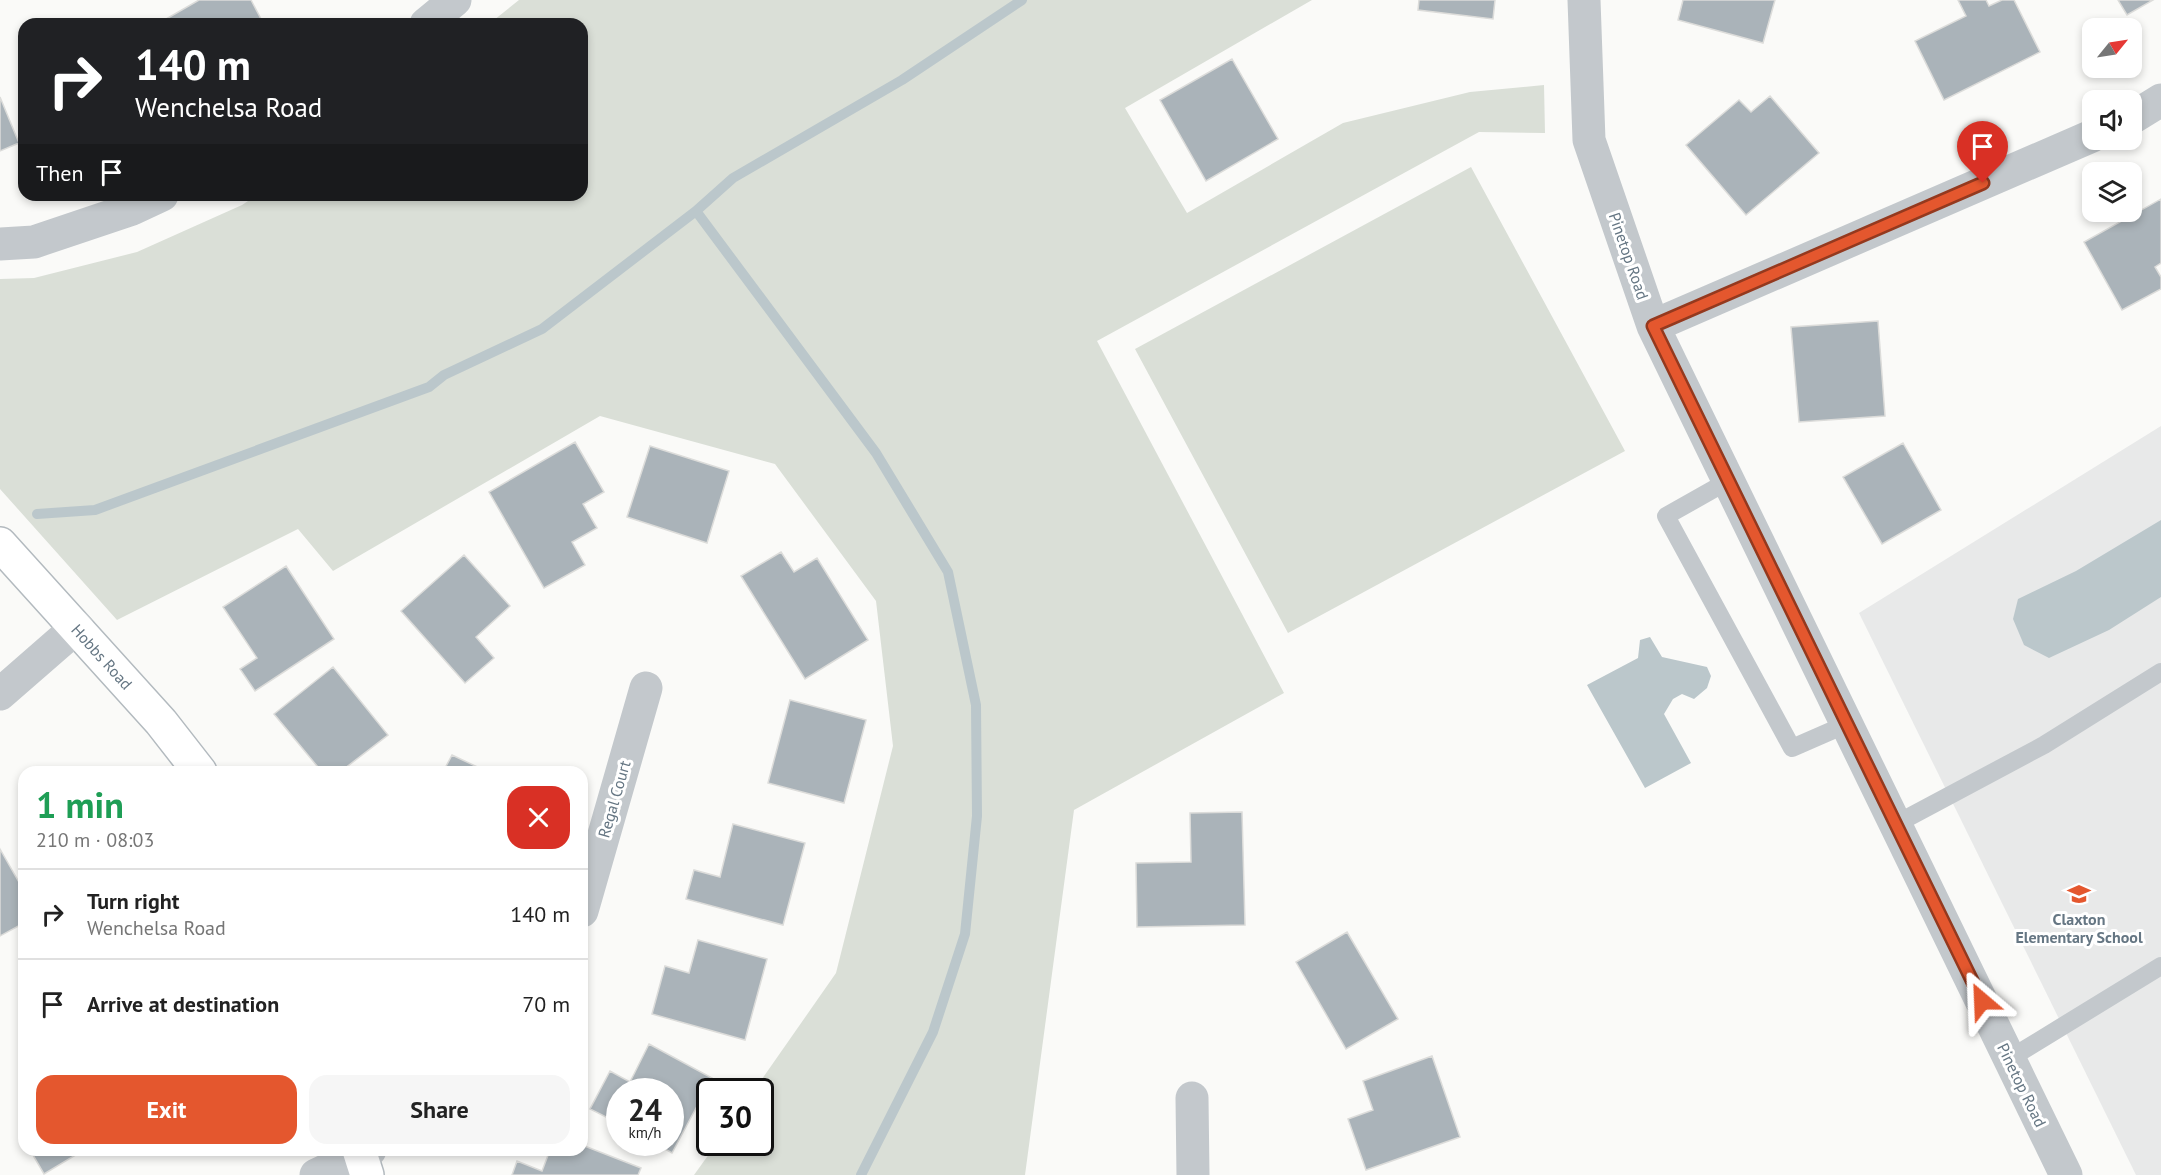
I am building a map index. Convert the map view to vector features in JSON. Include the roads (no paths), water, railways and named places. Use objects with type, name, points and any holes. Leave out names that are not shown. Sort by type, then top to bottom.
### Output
[{"type":"street","points":[[433,18],[455,0]]},
{"type":"street","name":"Pinetop Road","points":[[1584,0],[1589,140],[1653,326],[2066,1175]]},
{"type":"street","points":[[2142,112],[2161,100]]},
{"type":"street","points":[[1653,326],[2082,140]]},
{"type":"street","points":[[0,244],[34,242],[149,201]]},
{"type":"street","name":"Hobbs Road","points":[[0,544],[161,722],[195,766]]},
{"type":"street","points":[[0,694],[77,627]]},
{"type":"street","name":"Regal Court","points":[[588,890],[646,688]]},
{"type":"street","points":[[1192,1098],[1192,1175]]},
{"type":"street","points":[[316,1175],[364,1158]]},
{"type":"lane","points":[[1728,481],[1666,516],[1792,748],[1847,724]]},
{"type":"lane","points":[[1896,824],[2044,745],[2161,672]]},
{"type":"lane","points":[[2009,1059],[2161,966]]},
{"type":"waterway","points":[[37,514],[95,510],[429,387],[444,375],[542,329],[696,211],[733,178],[902,80],[1022,0]]},
{"type":"waterway","points":[[696,211],[876,453],[948,572],[976,705],[977,816],[965,934],[933,1032],[861,1175]]},
{"type":"place","name":"Claxton Elementary School","points":[[2079,894]]}]
